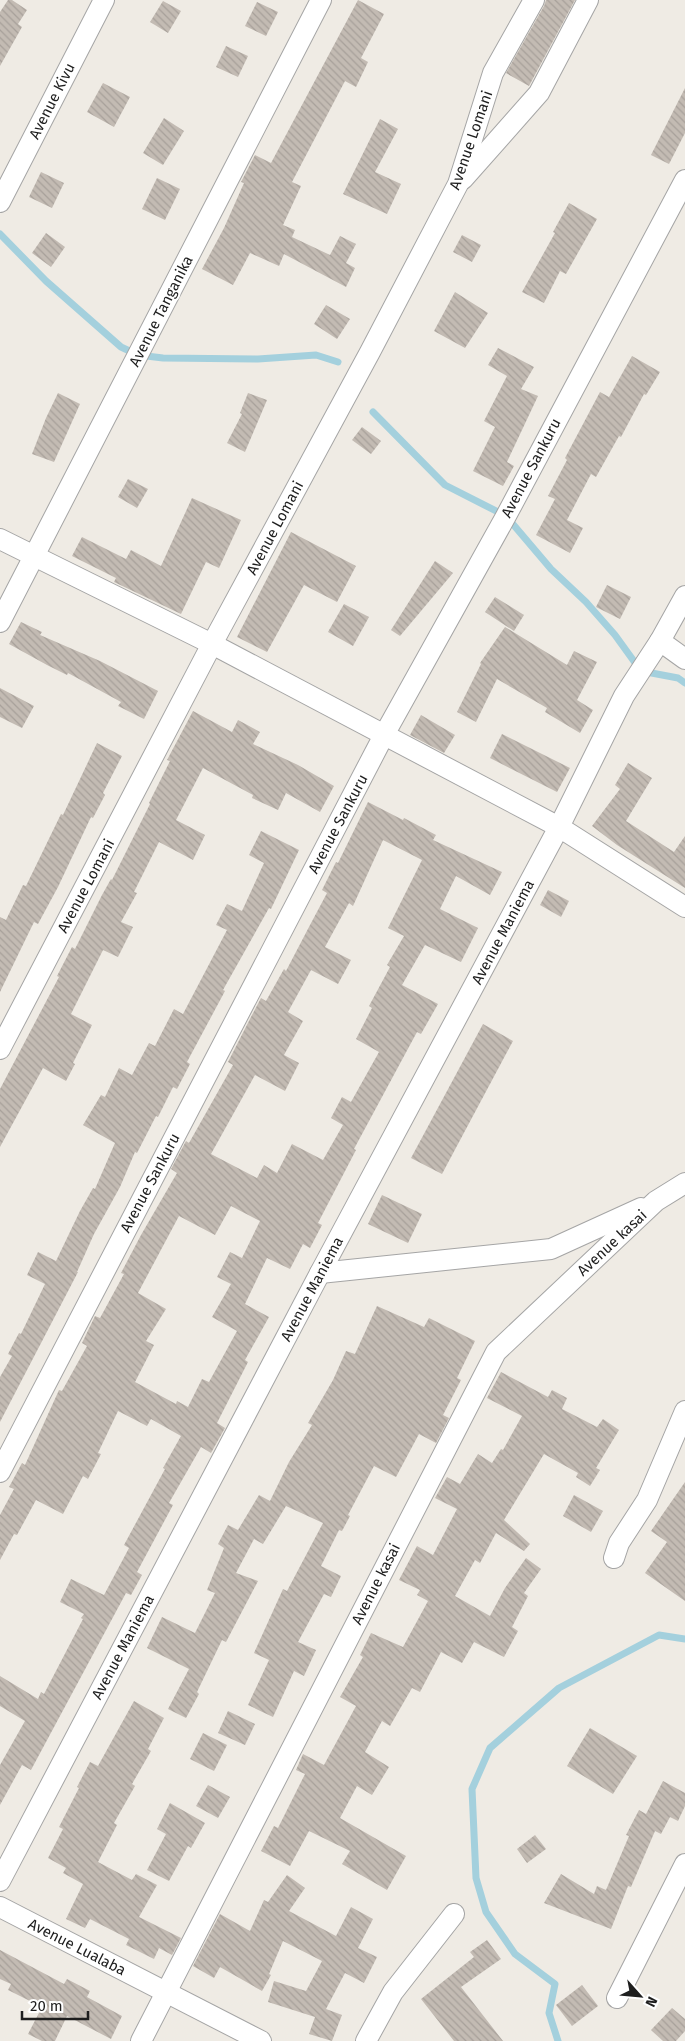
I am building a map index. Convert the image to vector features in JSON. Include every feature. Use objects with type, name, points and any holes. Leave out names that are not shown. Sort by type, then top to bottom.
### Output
[{"type":"street","name":"Avenue Kivu","points":[[0,202],[104,0]]},
{"type":"street","name":"Avenue Tanganika","points":[[0,622],[321,0]]},
{"type":"street","name":"Avenue Lomani","points":[[0,1049],[212,644],[370,352],[458,184],[493,73],[534,0]]},
{"type":"street","points":[[458,184],[539,93],[588,0]]},
{"type":"street","name":"Avenue Sankuru","points":[[0,1472],[384,735],[506,516],[685,180]]},
{"type":"street","points":[[0,540],[212,644],[559,828],[685,907]]},
{"type":"street","points":[[685,596],[660,642],[685,658]]},
{"type":"street","name":"Avenue Maniema","points":[[0,1881],[320,1274],[559,828],[624,696],[660,642]]},
{"type":"street","name":"Avenue kasai","points":[[141,2041],[496,1352],[656,1201],[685,1183]]},
{"type":"street","points":[[320,1274],[551,1249],[656,1201]]},
{"type":"street","points":[[614,1558],[619,1543],[647,1500],[685,1411]]},
{"type":"street","points":[[616,1998],[685,1864]]},
{"type":"street","name":"Avenue Lualaba","points":[[0,1907],[261,2041]]},
{"type":"street","points":[[366,2041],[393,1992],[454,1914]]},
{"type":"building","points":[[8,0],[12,0],[27,10],[18,24],[22,27],[0,66],[0,12]]},
{"type":"building","points":[[358,0],[384,14],[361,58],[368,62],[356,87],[345,81],[292,182],[301,186],[283,225],[295,230],[292,237],[330,255],[340,236],[356,244],[346,263],[355,268],[346,287],[284,254],[279,266],[250,253],[233,285],[202,269],[224,228],[244,183],[241,182],[255,155],[271,163]]},
{"type":"building","points":[[546,0],[575,0],[529,86],[506,73]]},
{"type":"building","points":[[163,1],[181,11],[168,33],[150,22]]},
{"type":"building","points":[[257,2],[278,12],[266,36],[245,26]]},
{"type":"building","points":[[226,46],[248,56],[238,77],[216,67]]},
{"type":"building","points":[[103,83],[130,97],[114,127],[87,112]]},
{"type":"building","points":[[685,88],[685,133],[669,164],[651,155]]},
{"type":"building","points":[[164,118],[184,131],[163,165],[143,153]]},
{"type":"building","points":[[380,119],[398,129],[375,172],[401,184],[387,214],[343,194]]},
{"type":"building","points":[[41,172],[64,183],[52,208],[29,197]]},
{"type":"building","points":[[157,178],[180,189],[165,220],[142,209]]},
{"type":"building","points":[[569,203],[597,219],[566,274],[560,271],[544,303],[522,292],[555,233],[553,232]]},
{"type":"building","points":[[46,233],[65,247],[51,267],[32,253]]},
{"type":"building","points":[[462,235],[481,245],[472,262],[453,252]]},
{"type":"building","points":[[455,292],[488,313],[465,348],[434,331]]},
{"type":"building","points":[[326,305],[350,319],[337,339],[314,324]]},
{"type":"building","points":[[498,348],[534,367],[521,389],[538,396],[507,462],[514,466],[503,486],[473,471],[495,427],[484,421],[507,376],[488,365]]},
{"type":"building","points":[[632,356],[660,372],[646,395],[644,394],[621,437],[619,436],[596,477],[591,474],[567,520],[583,528],[570,553],[536,535],[555,499],[548,496],[567,460],[565,458],[600,392],[609,397]]},
{"type":"building","points":[[58,393],[80,404],[54,462],[32,454]]},
{"type":"building","points":[[248,393],[267,400],[245,452],[227,443],[242,414],[240,413]]},
{"type":"building","points":[[362,427],[381,441],[371,454],[352,440]]},
{"type":"building","points":[[128,479],[148,489],[137,508],[118,497]]},
{"type":"building","points":[[192,498],[241,520],[219,568],[206,562],[181,614],[114,582],[116,578],[72,556],[82,537],[126,559],[131,550],[161,566]]},
{"type":"building","points":[[291,532],[356,566],[337,602],[304,585],[267,652],[237,637]]},
{"type":"building","points":[[435,561],[453,573],[400,636],[391,630]]},
{"type":"building","points":[[607,585],[631,597],[620,619],[596,607]]},
{"type":"building","points":[[495,597],[524,615],[514,631],[485,612]]},
{"type":"building","points":[[344,604],[369,617],[353,646],[328,632]]},
{"type":"building","points":[[21,622],[42,632],[40,635],[100,661],[158,691],[144,719],[118,706],[121,702],[9,644]]},
{"type":"building","points":[[505,627],[567,665],[574,651],[597,662],[577,700],[593,710],[580,733],[545,712],[547,708],[497,679],[476,722],[457,712],[480,663]]},
{"type":"building","points":[[0,688],[34,706],[22,728],[0,717]]},
{"type":"building","points":[[193,711],[232,732],[238,720],[260,732],[253,744],[298,765],[334,786],[320,812],[286,793],[278,810],[252,798],[253,795],[203,768],[176,820],[205,835],[193,860],[159,842],[134,892],[137,893],[121,922],[133,927],[118,957],[103,950],[71,1014],[92,1025],[73,1063],[75,1064],[66,1081],[43,1068],[0,1147],[0,1089],[59,977],[57,976],[72,947],[75,949],[102,895],[112,880],[170,761],[167,760]]},
{"type":"building","points":[[421,715],[455,735],[444,753],[410,735]]},
{"type":"building","points":[[502,734],[570,768],[557,792],[490,758]]},
{"type":"building","points":[[97,743],[122,756],[103,793],[105,795],[93,818],[91,817],[58,887],[38,924],[34,922],[0,992],[0,917],[6,920],[23,885],[26,886],[61,814],[63,815]]},
{"type":"building","points":[[628,763],[652,778],[626,821],[674,852],[685,836],[685,888],[617,845],[592,826],[620,789],[615,785]]},
{"type":"building","points":[[368,802],[436,835],[433,840],[502,872],[490,895],[456,876],[440,909],[478,928],[461,962],[425,945],[402,985],[438,1004],[421,1034],[417,1032],[354,1149],[356,1150],[318,1223],[322,1225],[310,1248],[303,1244],[290,1269],[267,1258],[245,1304],[269,1317],[245,1360],[248,1362],[217,1423],[225,1428],[211,1453],[201,1447],[169,1503],[173,1505],[137,1572],[142,1575],[131,1595],[126,1593],[31,1770],[22,1765],[0,1805],[0,1765],[25,1721],[0,1706],[0,1676],[38,1699],[41,1692],[44,1694],[83,1619],[81,1618],[84,1614],[60,1602],[71,1579],[104,1595],[129,1548],[124,1545],[181,1436],[151,1419],[147,1426],[118,1411],[98,1453],[101,1454],[88,1479],[83,1476],[63,1514],[36,1500],[17,1535],[14,1534],[0,1560],[0,1515],[14,1489],[9,1487],[22,1463],[25,1465],[59,1390],[62,1391],[87,1346],[82,1343],[95,1316],[100,1318],[124,1274],[121,1273],[141,1235],[177,1173],[171,1169],[186,1141],[189,1143],[233,1065],[228,1062],[252,1015],[261,998],[266,1001],[284,969],[286,971],[327,893],[322,890],[336,862],[338,863]],"holes":[[[383,840],[422,860],[388,928],[404,936],[387,965],[390,967],[369,1006],[372,1008],[356,1039],[379,1052],[351,1102],[342,1097],[331,1118],[343,1125],[323,1160],[292,1144],[277,1173],[264,1165],[257,1178],[211,1154],[255,1075],[285,1091],[299,1063],[284,1055],[303,1021],[288,1012],[311,970],[338,984],[351,960],[325,947],[349,903],[353,906]],[[231,1206],[260,1221],[242,1258],[230,1252],[217,1277],[231,1284],[212,1317],[237,1331],[209,1382],[202,1379],[188,1407],[177,1401],[176,1404],[135,1382],[154,1345],[146,1341],[166,1309],[138,1293],[179,1216],[215,1235]]]},
{"type":"building","points":[[261,831],[299,850],[271,909],[269,908],[223,990],[225,991],[187,1062],[190,1064],[177,1089],[173,1087],[137,1153],[135,1152],[120,1187],[94,1234],[78,1272],[0,1422],[0,1377],[12,1356],[8,1354],[19,1333],[21,1334],[45,1284],[27,1275],[38,1252],[56,1261],[80,1211],[93,1188],[95,1189],[115,1143],[83,1125],[101,1095],[105,1097],[119,1068],[132,1075],[149,1043],[155,1046],[174,1009],[183,1014],[227,930],[216,925],[227,904],[242,911],[264,863],[249,855]]},
{"type":"building","points":[[548,890],[569,901],[561,917],[540,905]]},
{"type":"building","points":[[483,1024],[513,1041],[442,1174],[411,1158]]},
{"type":"building","points":[[382,1195],[422,1214],[408,1243],[368,1224]]},
{"type":"building","points":[[377,1306],[424,1327],[429,1318],[475,1341],[457,1378],[461,1380],[443,1415],[449,1418],[436,1443],[419,1434],[396,1477],[374,1466],[348,1515],[350,1516],[342,1531],[339,1530],[321,1566],[341,1576],[331,1597],[324,1594],[298,1642],[316,1650],[304,1676],[294,1671],[273,1717],[248,1705],[269,1660],[254,1653],[283,1589],[287,1591],[323,1523],[286,1506],[263,1544],[254,1539],[236,1573],[258,1581],[226,1642],[222,1640],[197,1692],[199,1694],[186,1718],[168,1709],[189,1669],[147,1648],[162,1617],[195,1633],[215,1593],[207,1590],[224,1548],[218,1544],[228,1525],[238,1530],[259,1495],[270,1501],[289,1462],[312,1425],[308,1423],[333,1380],[346,1351],[355,1354]]},
{"type":"building","points":[[501,1372],[548,1397],[552,1390],[567,1398],[562,1409],[597,1427],[603,1419],[619,1430],[596,1468],[600,1470],[590,1486],[576,1477],[578,1473],[544,1454],[504,1520],[530,1544],[524,1551],[496,1533],[480,1563],[475,1560],[455,1596],[490,1616],[505,1588],[526,1558],[541,1569],[524,1593],[528,1596],[512,1627],[518,1631],[504,1657],[474,1642],[462,1663],[441,1652],[420,1692],[412,1688],[390,1726],[382,1721],[365,1752],[389,1767],[372,1795],[357,1786],[340,1818],[406,1856],[387,1890],[342,1864],[350,1851],[309,1831],[290,1866],[261,1851],[274,1826],[278,1828],[305,1774],[296,1770],[303,1754],[324,1765],[356,1706],[340,1697],[363,1657],[360,1655],[371,1633],[403,1647],[428,1601],[417,1595],[420,1590],[399,1580],[417,1546],[433,1555],[457,1509],[435,1498],[447,1477],[460,1484],[478,1454],[492,1463],[501,1449],[503,1450],[522,1416],[487,1398]]},
{"type":"building","points":[[685,1482],[685,1601],[645,1573],[667,1542],[651,1531]]},
{"type":"building","points":[[574,1495],[603,1511],[591,1532],[563,1516]]},
{"type":"building","points":[[134,1701],[164,1718],[148,1749],[151,1751],[132,1784],[135,1786],[114,1823],[117,1825],[98,1862],[132,1880],[136,1874],[157,1885],[139,1917],[181,1938],[172,1955],[159,1948],[154,1959],[126,1945],[129,1939],[90,1919],[85,1928],[66,1919],[83,1884],[63,1873],[66,1868],[48,1858],[63,1829],[59,1827],[90,1762],[98,1766]]},
{"type":"building","points":[[228,1711],[255,1724],[245,1745],[218,1733]]},
{"type":"building","points":[[590,1728],[637,1756],[613,1794],[567,1766]]},
{"type":"building","points":[[203,1733],[227,1745],[214,1771],[190,1759]]},
{"type":"building","points":[[663,1781],[685,1793],[685,1806],[678,1821],[670,1817],[661,1834],[655,1831],[631,1887],[628,1886],[611,1929],[544,1903],[561,1874],[594,1894],[597,1886],[606,1890],[629,1836],[626,1835],[639,1810],[646,1814]]},
{"type":"building","points":[[208,1785],[230,1797],[218,1818],[196,1806]]},
{"type":"building","points":[[170,1803],[205,1823],[191,1848],[188,1846],[169,1881],[147,1870],[166,1834],[157,1829]]},
{"type":"building","points":[[535,1835],[546,1849],[527,1863],[517,1849]]},
{"type":"building","points":[[287,1875],[305,1888],[289,1911],[336,1936],[351,1907],[373,1919],[358,1948],[377,1957],[364,1983],[345,1973],[326,2009],[342,2015],[332,2041],[309,2034],[315,2017],[268,2002],[274,1981],[306,1991],[322,1961],[283,1941],[269,1974],[271,1975],[262,1991],[220,1967],[214,1978],[193,1966],[220,1914],[250,1931],[264,1900],[268,1902]]},
{"type":"building","points":[[487,1940],[501,1959],[461,1987],[503,2041],[454,2041],[421,1999],[474,1957],[470,1952]]},
{"type":"building","points":[[0,1950],[64,1984],[67,1979],[90,1991],[87,1997],[122,2016],[111,2039],[67,2016],[55,2041],[42,2041],[28,2034],[42,2007],[8,1990],[11,1984],[0,1979]]},
{"type":"building","points":[[582,1985],[598,2006],[572,2026],[556,2005]]},
{"type":"building","points":[[672,2008],[685,2019],[685,2031],[676,2041],[663,2041],[651,2030]]},
{"type":"waterway","points":[[0,234],[46,281],[121,347],[138,355],[163,358],[258,359],[316,355],[338,362]]},
{"type":"waterway","points":[[373,412],[445,485],[506,516],[551,569],[586,602],[615,635],[641,671],[678,678],[685,683]]},
{"type":"waterway","points":[[558,2041],[549,2013],[555,1984],[515,1954],[486,1912],[476,1878],[472,1789],[490,1748],[559,1688],[659,1635],[685,1639]]}]
